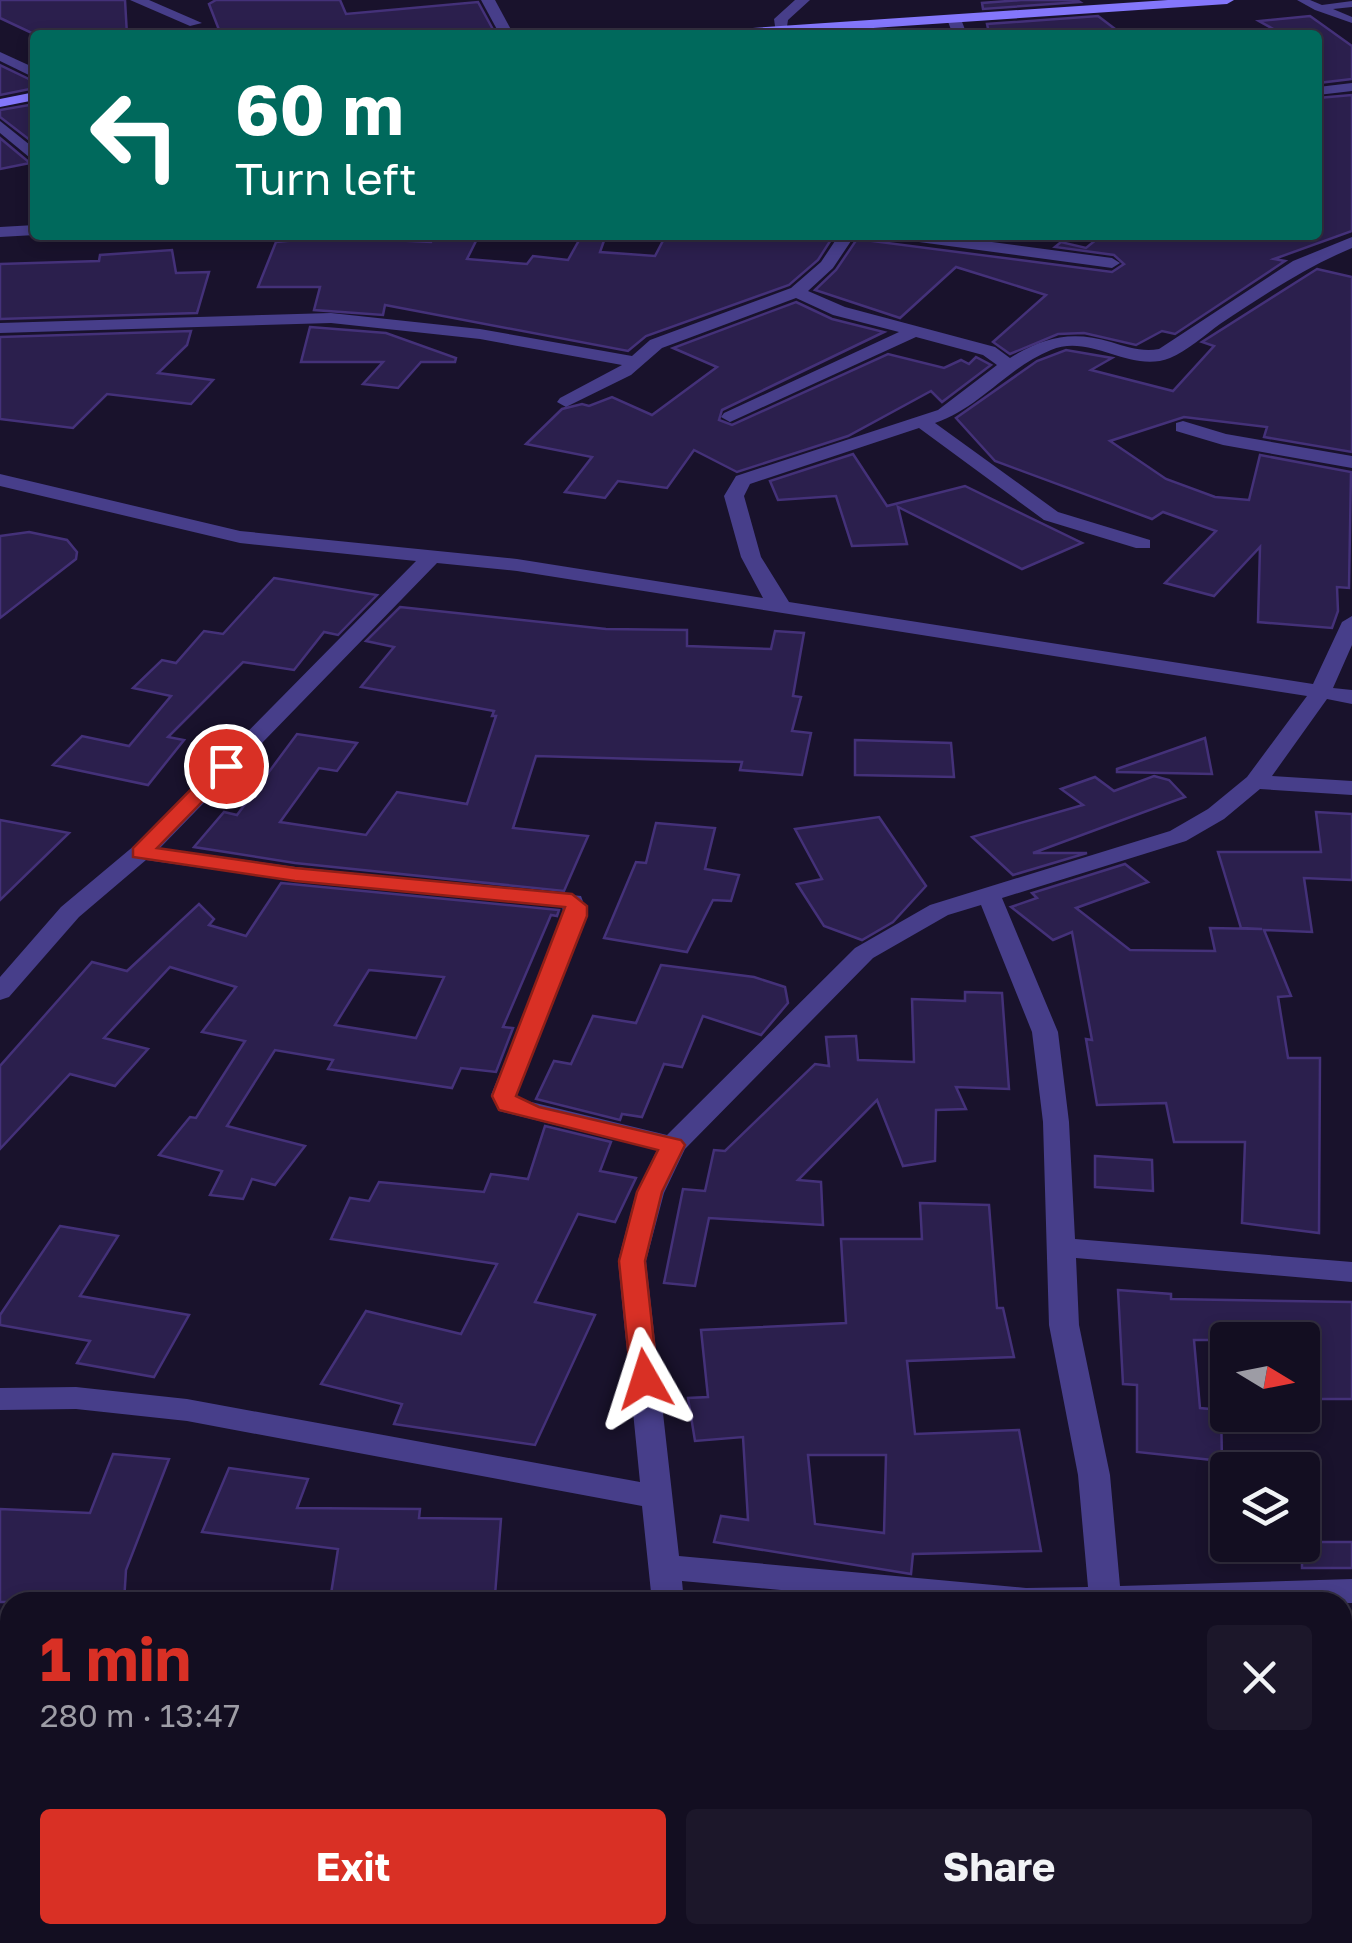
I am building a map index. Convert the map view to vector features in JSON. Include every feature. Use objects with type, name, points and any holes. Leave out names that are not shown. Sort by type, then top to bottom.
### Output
[{"type":"main road","points":[[782,30],[1227,0]]},
{"type":"main road","points":[[0,103],[30,97]]},
{"type":"street","points":[[137,0],[196,23]]},
{"type":"street","points":[[488,0],[504,30]]},
{"type":"street","points":[[782,30],[781,19],[803,0]]},
{"type":"street","points":[[954,19],[958,30]]},
{"type":"street","points":[[0,56],[30,71]]},
{"type":"street","points":[[1322,91],[1352,88]]},
{"type":"street","points":[[0,125],[30,152]]},
{"type":"street","points":[[0,232],[30,230]]},
{"type":"street","points":[[566,402],[636,362],[656,344],[796,292],[828,265],[845,240]]},
{"type":"street","points":[[941,240],[1112,263]]},
{"type":"street","points":[[784,609],[762,588],[744,539],[734,496],[744,480],[921,422],[969,400],[1004,371],[1067,339],[1140,357],[1164,354],[1300,264],[1352,242]]},
{"type":"street","points":[[796,292],[839,311],[989,352],[1006,364],[1004,371]]},
{"type":"street","points":[[0,328],[330,318],[480,334],[636,362]]},
{"type":"street","points":[[730,416],[913,332]]},
{"type":"street","points":[[921,422],[1051,516],[1143,544]]},
{"type":"street","points":[[1182,427],[1352,462]]},
{"type":"street","points":[[0,480],[240,538],[432,556],[604,578],[1352,697]]},
{"type":"street","points":[[0,992],[70,912],[141,852],[432,556]]},
{"type":"street","points":[[667,1592],[632,1261],[650,1192],[672,1145],[864,954],[939,910],[1178,836],[1216,814],[1255,782],[1320,693],[1351,628]]},
{"type":"street","points":[[1255,782],[1352,788]]},
{"type":"street","points":[[141,852],[295,874],[572,901],[576,916],[504,1096],[508,1105],[672,1145]]},
{"type":"street","points":[[988,893],[1022,966],[1046,1032],[1056,1122],[1064,1325],[1094,1474],[1105,1592]]},
{"type":"street","points":[[1061,1247],[1352,1272]]},
{"type":"street","points":[[0,1398],[76,1398],[187,1410],[657,1498]]},
{"type":"street","points":[[664,1567],[944,1592]]},
{"type":"street","points":[[1303,1592],[1352,1591]]},
{"type":"lane","points":[[1302,0],[1352,20]]},
{"type":"lane","points":[[1318,8],[1352,4]]},
{"type":"building","points":[[0,0],[125,0],[127,30],[30,32],[0,18]]},
{"type":"building","points":[[216,0],[340,0],[346,14],[478,2],[493,30],[219,30],[209,4]]},
{"type":"building","points":[[1080,2],[983,9],[982,3]]},
{"type":"building","points":[[1098,16],[1116,30],[988,30],[987,24]]},
{"type":"building","points":[[1310,16],[1352,46],[1352,79],[1322,83],[1322,30],[1275,30],[1259,21]]},
{"type":"building","points":[[0,65],[30,80],[30,89],[0,95]]},
{"type":"building","points":[[1352,95],[1352,231],[1274,259],[1285,261],[1175,334],[1162,331],[1136,345],[1084,333],[1058,334],[1010,354],[993,342],[1046,295],[956,267],[900,318],[815,290],[836,270],[856,240],[1112,272],[1124,264],[1114,255],[1055,247],[1061,242],[1086,248],[1096,240],[1322,240],[1322,98]]},
{"type":"building","points":[[30,105],[30,140],[0,117],[0,110]]},
{"type":"building","points":[[0,138],[30,163],[0,169]]},
{"type":"building","points":[[476,240],[467,259],[527,264],[533,256],[568,260],[579,240],[604,240],[600,252],[655,256],[663,240],[831,240],[818,260],[789,285],[646,336],[628,351],[385,305],[383,315],[314,310],[320,287],[258,287],[276,242]]},
{"type":"building","points":[[172,250],[176,273],[209,272],[197,313],[0,319],[0,264],[99,261],[100,255]]},
{"type":"building","points":[[1317,269],[1352,277],[1352,452],[1264,437],[1267,427],[1184,417],[1110,441],[1166,479],[1215,497],[1249,500],[1260,455],[1351,472],[1349,588],[1337,587],[1338,611],[1332,628],[1258,622],[1260,547],[1214,596],[1165,583],[1216,531],[1163,512],[1152,519],[995,461],[956,418],[1037,361],[1066,350],[1112,358],[1091,370],[1173,391],[1214,346],[1202,342]]},
{"type":"building","points":[[796,302],[832,319],[884,332],[722,410],[719,420],[732,425],[888,354],[944,368],[961,360],[969,364],[976,357],[991,365],[942,402],[931,391],[848,436],[737,472],[694,450],[667,488],[618,481],[605,498],[565,492],[592,457],[526,444],[562,409],[589,406],[612,397],[652,415],[717,367],[673,348]]},
{"type":"building","points":[[310,327],[386,333],[456,358],[455,362],[421,362],[398,388],[363,384],[383,362],[301,362]]},
{"type":"building","points":[[191,331],[187,345],[158,373],[213,380],[191,404],[107,394],[73,428],[0,419],[0,337]]},
{"type":"building","points":[[853,454],[887,506],[965,486],[1082,543],[1022,569],[898,507],[907,544],[852,546],[836,496],[778,500],[770,481]]},
{"type":"building","points":[[29,532],[67,540],[77,552],[76,559],[0,618],[0,536]]},
{"type":"building","points":[[274,578],[377,595],[338,635],[324,632],[294,670],[243,662],[168,737],[184,740],[148,785],[53,765],[82,736],[129,746],[171,696],[133,688],[162,660],[176,663],[204,631],[223,634]]},
{"type":"building","points":[[400,607],[606,629],[687,630],[687,646],[771,649],[775,631],[804,633],[793,696],[801,697],[792,731],[811,733],[802,775],[740,770],[742,762],[536,756],[513,828],[588,836],[564,891],[295,863],[194,847],[224,812],[237,815],[297,734],[357,743],[337,771],[319,768],[280,822],[366,835],[397,792],[467,804],[496,716],[492,716],[494,711],[361,687],[394,647],[366,641]]},
{"type":"building","points":[[1205,738],[1212,774],[1117,772],[1117,769]]},
{"type":"building","points":[[855,740],[951,743],[954,777],[855,775]]},
{"type":"building","points":[[1154,776],[1169,780],[1185,797],[1033,853],[1087,853],[1013,875],[972,837],[1083,805],[1061,789],[1095,777],[1114,791]]},
{"type":"building","points":[[1316,812],[1352,814],[1352,880],[1304,878],[1312,932],[1264,930],[1291,996],[1278,997],[1288,1058],[1320,1058],[1319,1233],[1242,1223],[1245,1142],[1174,1142],[1166,1103],[1097,1105],[1086,1039],[1092,1040],[1072,932],[1053,940],[1011,907],[1037,898],[1032,893],[1125,864],[1148,882],[1076,908],[1130,950],[1215,951],[1210,928],[1262,929],[1241,928],[1218,852],[1321,852]]},
{"type":"building","points":[[879,817],[926,886],[893,922],[862,940],[824,926],[797,884],[822,879],[795,829]]},
{"type":"building","points":[[0,820],[69,833],[0,900]]},
{"type":"building","points":[[656,823],[715,828],[705,869],[739,875],[731,901],[713,900],[687,952],[604,938],[636,862],[646,863]]},
{"type":"building","points":[[281,883],[559,910],[557,916],[551,915],[503,1027],[513,1028],[496,1072],[461,1068],[452,1088],[328,1069],[333,1060],[275,1050],[227,1126],[305,1146],[275,1185],[252,1179],[243,1199],[210,1195],[222,1171],[159,1155],[190,1117],[196,1118],[245,1041],[202,1032],[236,987],[170,967],[104,1038],[148,1049],[115,1086],[70,1074],[0,1149],[0,1066],[92,962],[127,971],[199,904],[214,919],[209,925],[246,936]],"holes":[[[369,970],[444,977],[416,1038],[335,1025]]]},
{"type":"building","points":[[661,965],[754,977],[785,987],[788,1003],[761,1035],[703,1016],[682,1067],[664,1064],[642,1117],[622,1114],[620,1120],[536,1099],[554,1061],[571,1064],[593,1016],[636,1023]]},
{"type":"building","points":[[965,992],[1002,993],[1009,1089],[956,1087],[966,1109],[936,1110],[935,1161],[903,1166],[877,1100],[798,1180],[821,1182],[823,1225],[709,1218],[695,1286],[664,1283],[683,1189],[705,1191],[714,1150],[725,1151],[815,1064],[829,1066],[826,1037],[856,1036],[858,1060],[914,1062],[912,999],[965,1001]]},
{"type":"building","points":[[545,1126],[611,1142],[600,1171],[636,1178],[615,1222],[578,1214],[535,1302],[595,1315],[535,1445],[394,1424],[402,1404],[321,1384],[366,1311],[461,1334],[497,1264],[331,1239],[350,1198],[369,1201],[379,1182],[484,1192],[491,1174],[528,1179]]},
{"type":"building","points":[[1095,1156],[1152,1160],[1153,1191],[1095,1187]]},
{"type":"building","points":[[920,1203],[989,1205],[997,1308],[1003,1308],[1014,1357],[907,1361],[915,1434],[1019,1430],[1041,1551],[913,1554],[911,1574],[714,1542],[721,1516],[748,1520],[743,1437],[695,1441],[688,1398],[708,1397],[701,1330],[846,1323],[841,1239],[922,1239]],"holes":[[[808,1455],[886,1455],[884,1533],[815,1524]]]},
{"type":"building","points":[[60,1226],[118,1236],[80,1296],[189,1315],[154,1377],[77,1363],[90,1341],[0,1325],[0,1315]]},
{"type":"building","points":[[1118,1290],[1171,1294],[1171,1299],[1352,1302],[1352,1399],[1320,1399],[1320,1322],[1210,1322],[1210,1340],[1194,1340],[1200,1408],[1210,1409],[1210,1432],[1221,1432],[1222,1452],[1210,1452],[1210,1460],[1137,1452],[1137,1385],[1123,1384]]},
{"type":"building","points":[[113,1454],[169,1459],[126,1570],[125,1592],[0,1592],[0,1509],[90,1513]]},
{"type":"building","points":[[229,1468],[308,1479],[297,1508],[420,1509],[419,1518],[501,1519],[495,1592],[331,1592],[338,1549],[202,1532]]},
{"type":"building","points":[[1320,1542],[1352,1542],[1352,1568],[1302,1568],[1302,1562],[1320,1562]]},
{"type":"route","points":[[226,766],[141,852],[295,874],[476,889],[572,901],[576,906],[576,916],[504,1096],[508,1105],[534,1113],[672,1145],[650,1192],[632,1261],[645,1379]]}]
